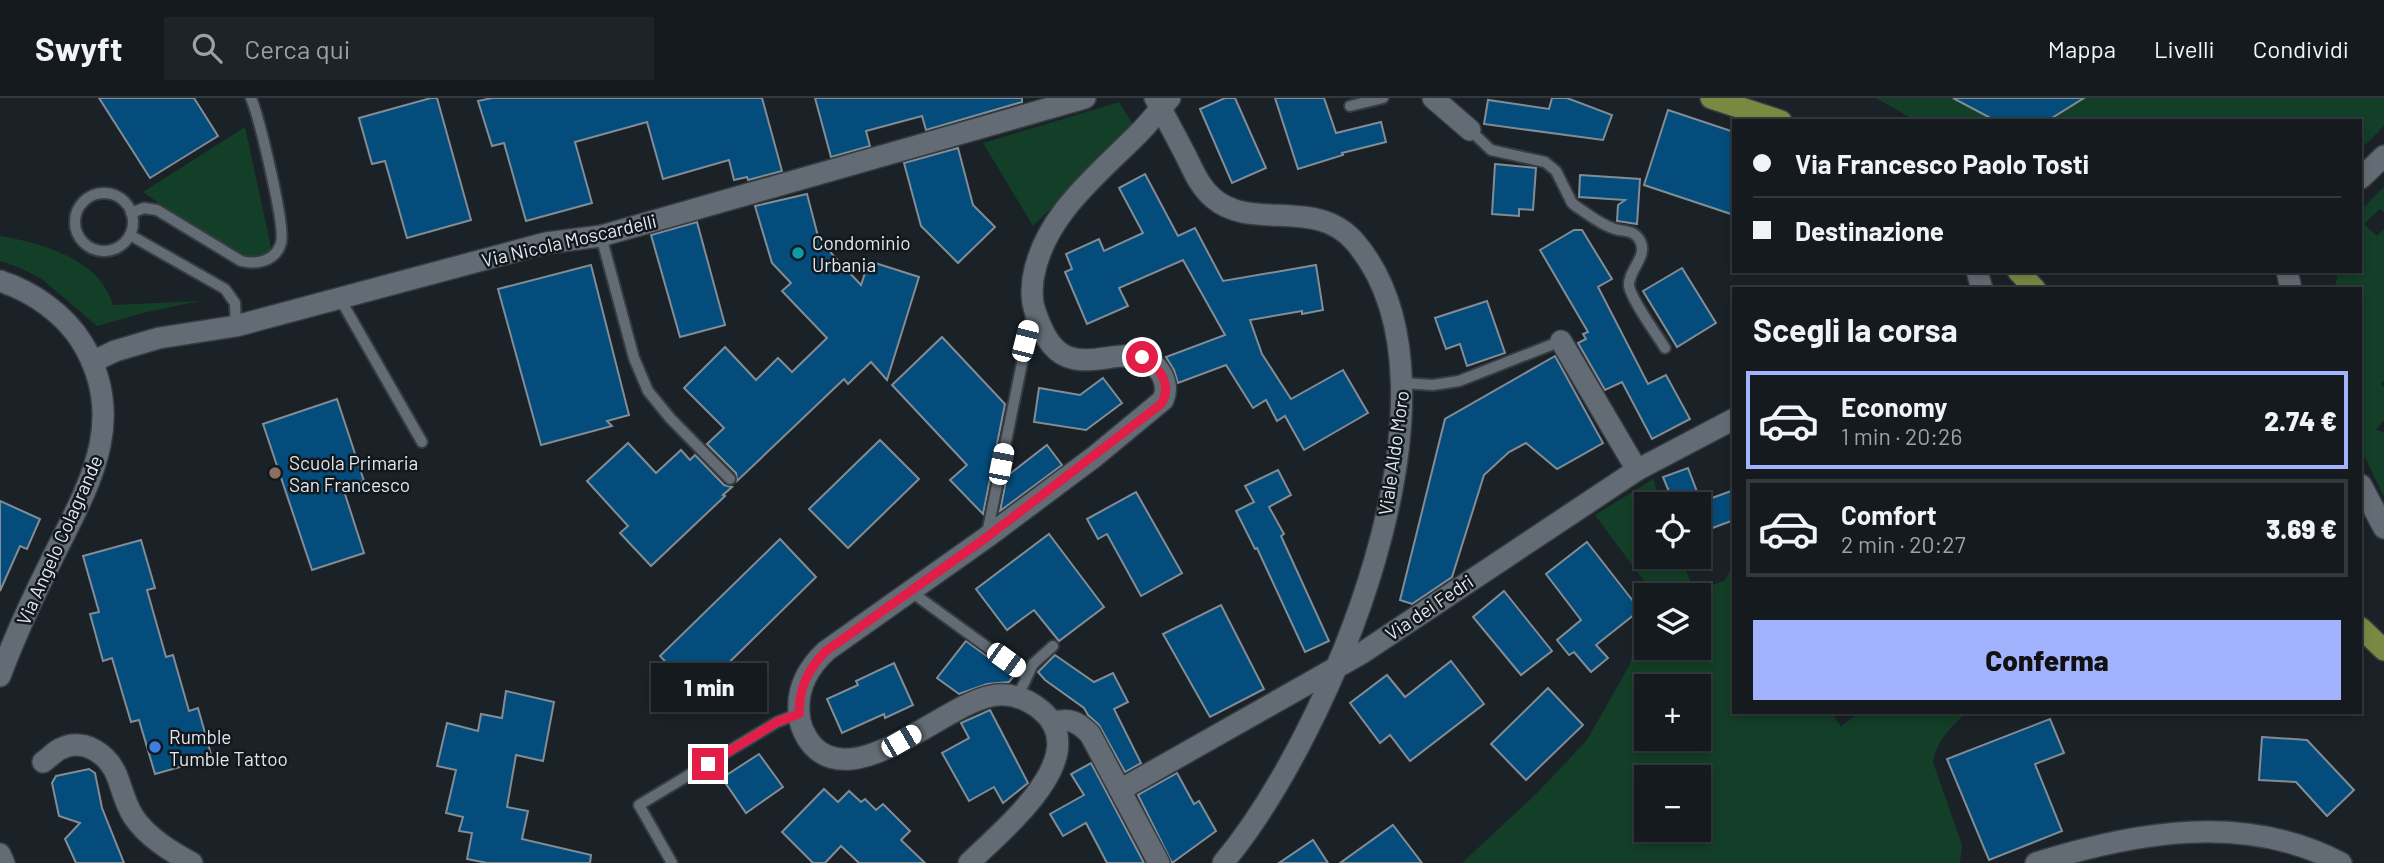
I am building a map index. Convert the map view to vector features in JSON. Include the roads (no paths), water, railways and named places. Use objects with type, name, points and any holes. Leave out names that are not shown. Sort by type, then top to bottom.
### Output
[{"type":"main road","points":[[1710,98],[1775,119]]},
{"type":"main road","points":[[2020,273],[2033,287]]},
{"type":"main road","points":[[2362,629],[2384,650]]},
{"type":"street","name":"Via Nicola Moscardelli","points":[[92,362],[115,351],[159,338],[236,326],[339,296],[547,243],[601,236],[1085,98]]},
{"type":"street","points":[[1433,98],[1470,130]]},
{"type":"street","points":[[969,863],[1027,804],[1045,782],[1055,762],[1056,732],[1053,723],[1041,710],[1018,696],[994,695],[971,702],[893,745],[861,758],[833,758],[821,753],[809,741],[799,714],[800,697],[805,678],[819,657],[837,642],[987,537],[1161,404],[1165,396],[1165,381],[1153,363],[1142,357],[1127,355],[1087,360],[1061,354],[1043,331],[1033,308],[1032,289],[1036,267],[1056,222],[1075,197],[1162,101]]},
{"type":"street","name":"Viale Aldo Moro","points":[[1162,101],[1200,184],[1222,204],[1250,212],[1314,218],[1338,228],[1356,243],[1373,270],[1391,308],[1399,343],[1402,383],[1394,471],[1380,539],[1360,604],[1310,726],[1256,819],[1223,863]]},
{"type":"street","points":[[2362,177],[2384,156]]},
{"type":"street","name":"Via Angelo Colagrande","points":[[0,281],[26,291],[56,313],[78,336],[92,362],[104,413],[104,427],[90,482],[23,618],[0,674]]},
{"type":"street","points":[[1561,341],[1637,470]]},
{"type":"street","name":"Via dei Fedri","points":[[1120,790],[1335,669],[1637,470],[1732,420]]},
{"type":"street","points":[[2362,487],[2384,528]]},
{"type":"street","points":[[1053,723],[1067,719],[1085,729],[1093,739],[1159,863]]},
{"type":"street","points":[[43,762],[60,749],[69,746],[82,745],[95,749],[113,767],[128,806],[142,827],[161,844],[192,863]]},
{"type":"street","points":[[2036,863],[2130,838],[2196,831],[2227,832],[2288,842],[2312,849],[2341,863]]},
{"type":"street","points":[[0,854],[4,863]]},
{"type":"lane","points":[[131,213],[145,208],[157,210],[241,261],[262,262],[275,254],[282,241],[280,216],[251,98]]},
{"type":"lane","points":[[1350,106],[1383,98]]},
{"type":"lane","points":[[1470,130],[1491,150],[1545,162],[1556,171],[1572,203],[1612,228],[1627,230],[1637,237],[1642,252],[1629,287],[1665,348]]},
{"type":"lane","points":[[101,193],[111,194],[120,198],[131,213],[133,222],[130,235],[120,247],[112,251],[93,250],[78,238],[74,218],[83,201],[101,193]]},
{"type":"lane","points":[[130,235],[220,284],[235,303],[236,326]]},
{"type":"lane","points":[[601,236],[634,358],[648,391],[670,418],[730,479]]},
{"type":"lane","points":[[339,296],[422,442]]},
{"type":"lane","points":[[987,537],[1033,308]]},
{"type":"lane","points":[[1402,383],[1433,385],[1459,381],[1561,341]]},
{"type":"lane","points":[[910,591],[1027,676]]},
{"type":"lane","points":[[1018,696],[1038,657],[1053,646]]},
{"type":"lane","points":[[672,863],[639,805],[777,722],[799,714]]},
{"type":"place","name":"Condominio Urbania","points":[[798,253]]},
{"type":"place","name":"Scuola Primaria San Francesco","points":[[275,473]]},
{"type":"place","name":"Rumble Tumble Tattoo","points":[[155,747]]}]
